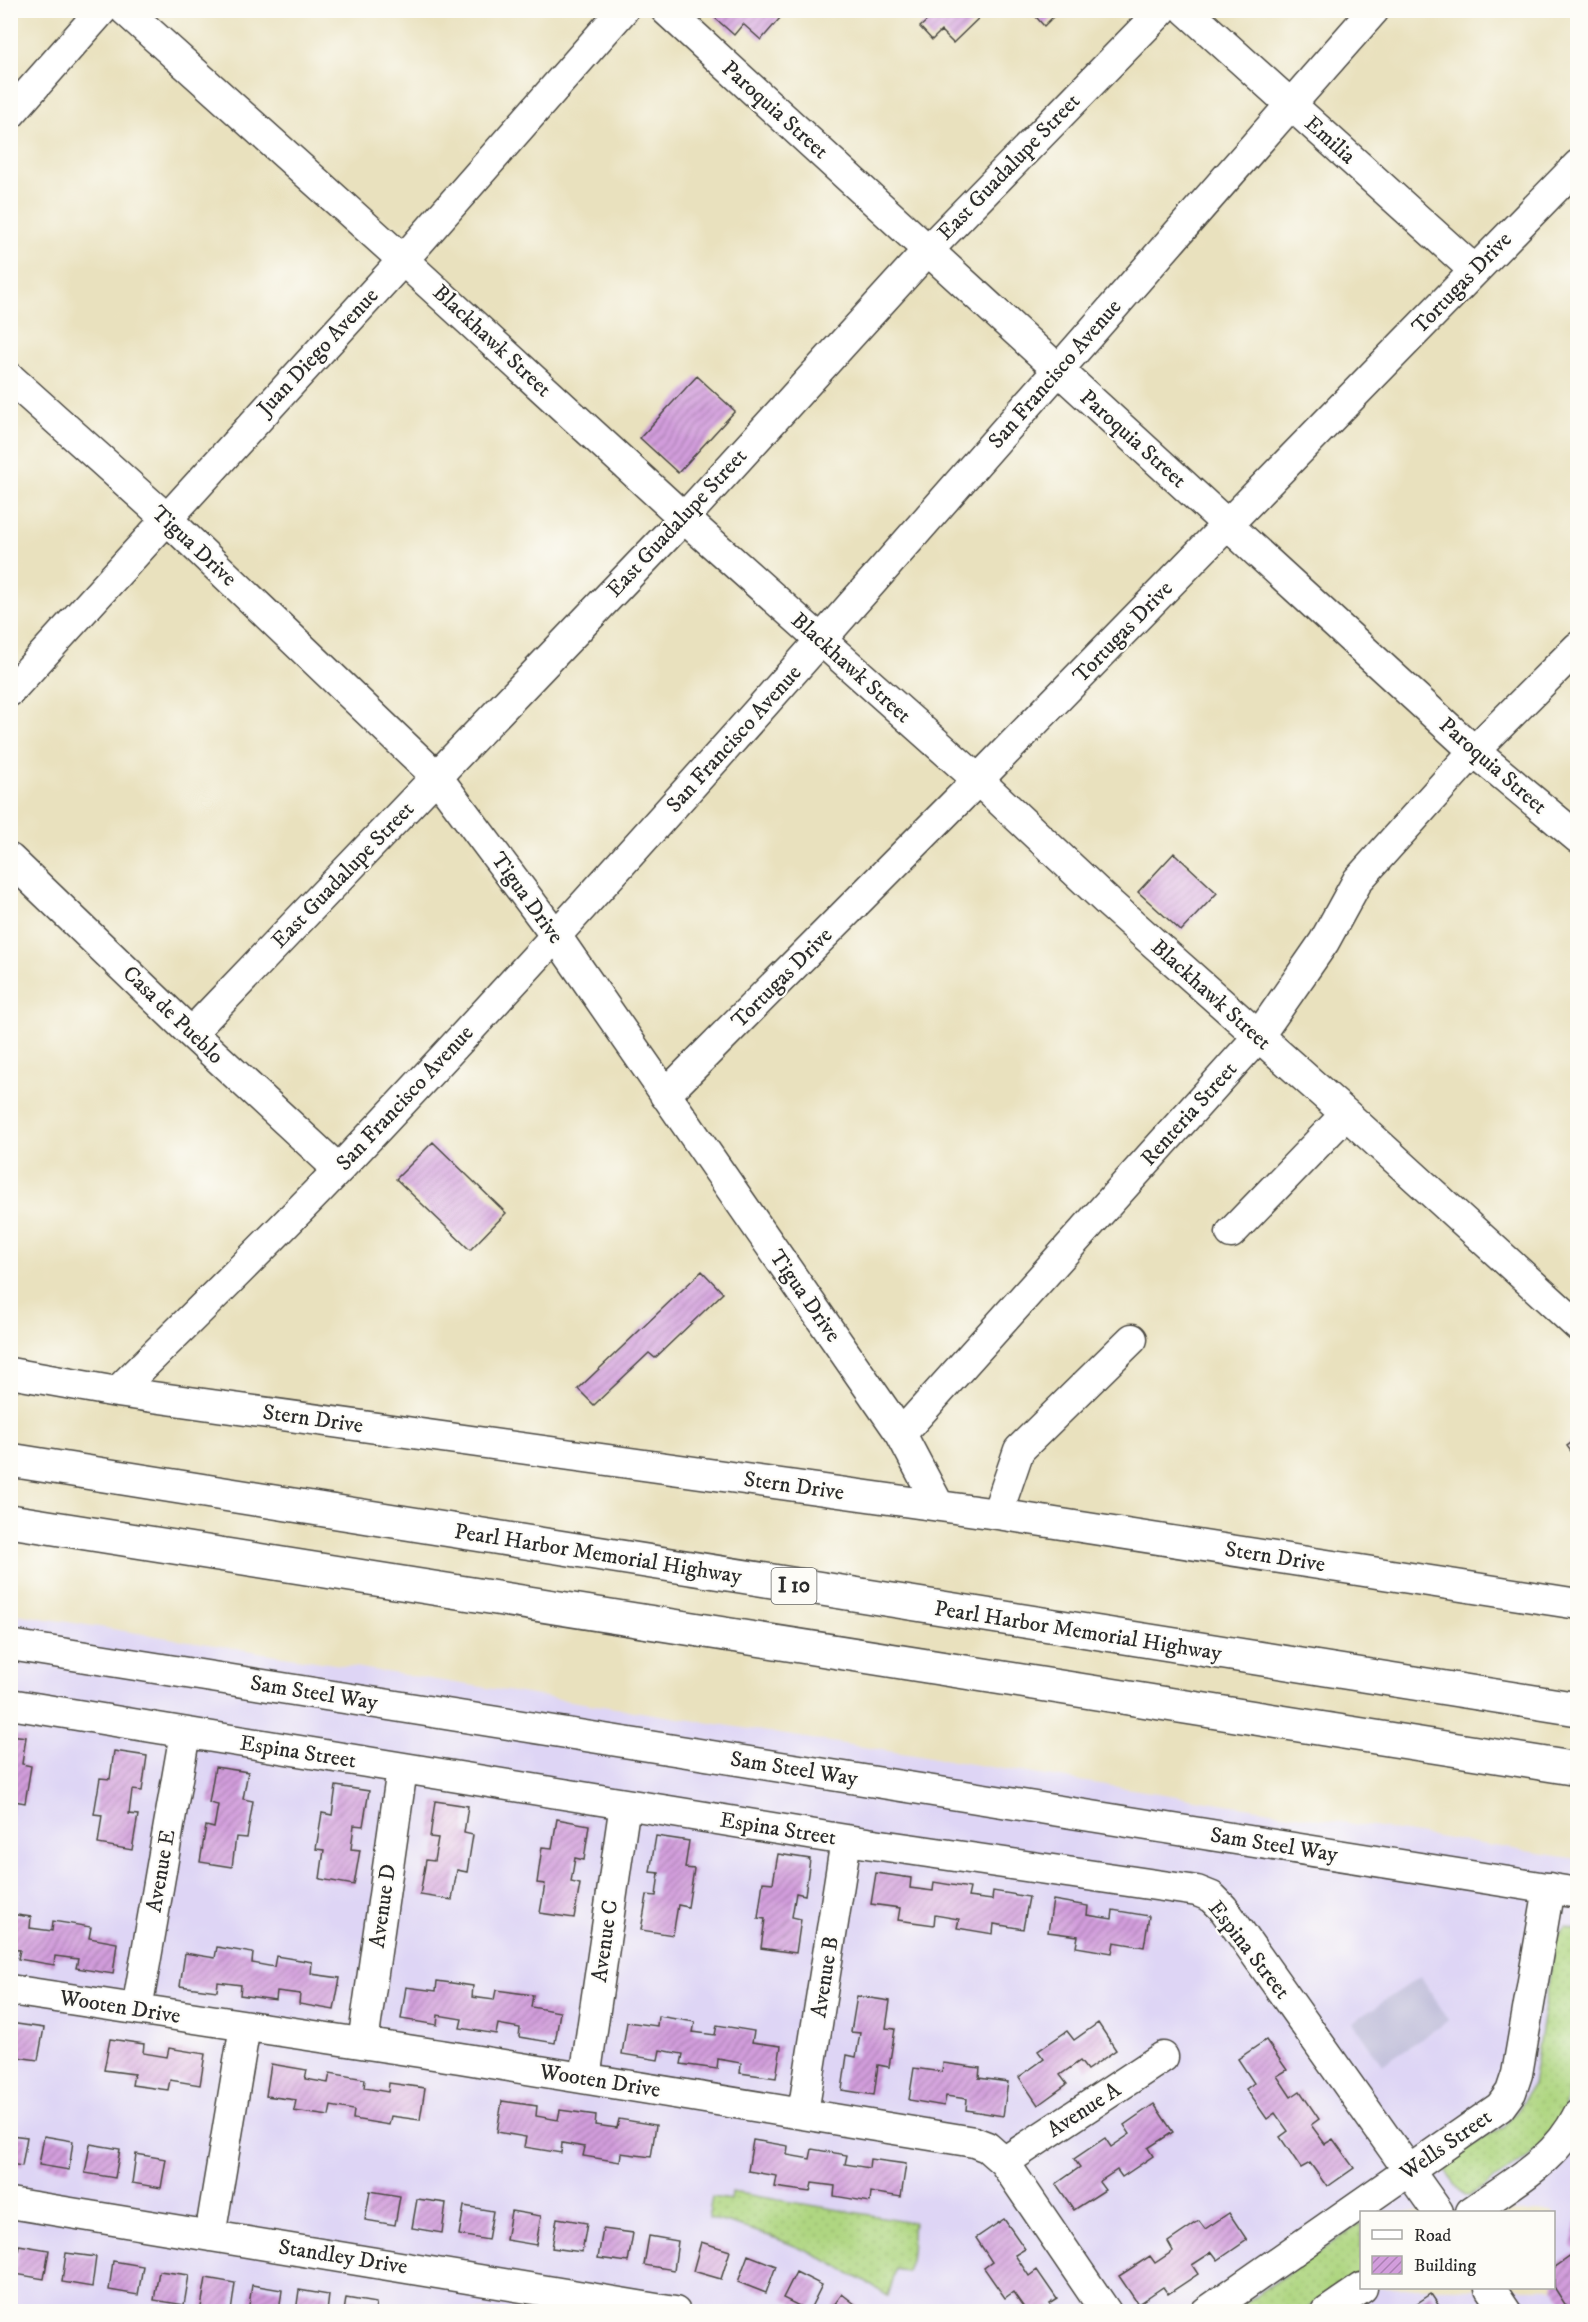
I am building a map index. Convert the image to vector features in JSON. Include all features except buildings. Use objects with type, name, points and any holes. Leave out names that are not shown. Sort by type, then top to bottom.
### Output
[{"type":"highway","name":"Pearl Harbor Memorial Highway","points":[[10,1460],[1578,1709]]},
{"type":"highway","points":[[10,1521],[1578,1769]]},
{"type":"street","points":[[10,114],[102,10]]},
{"type":"street","name":"Blackhawk Street","points":[[125,10],[403,260],[821,642],[978,780],[1578,1326]]},
{"type":"street","name":"Juan Diego Avenue","points":[[10,691],[403,260],[623,10]]},
{"type":"street","name":"Paroquia Street","points":[[666,10],[1474,751],[1578,838]]},
{"type":"street","name":"East Guadalupe Street","points":[[191,1033],[684,518],[928,250],[1162,10]]},
{"type":"street","name":"Emilia","points":[[1186,10],[1474,270]]},
{"type":"street","name":"San Francisco Avenue","points":[[117,1392],[339,1169],[556,936],[821,642],[1374,10]]},
{"type":"street","name":"Tortugas Drive","points":[[665,1095],[978,780],[1578,165]]},
{"type":"street","name":"Tigua Drive","points":[[10,378],[166,518],[437,777],[556,936],[901,1434],[939,1506]]},
{"type":"street","name":"Renteria Street","points":[[901,1434],[1258,1037],[1324,942],[1358,880],[1474,751],[1578,647]]},
{"type":"street","name":"Casa de Pueblo","points":[[10,859],[191,1033],[339,1169]]},
{"type":"street","points":[[1231,1233],[1346,1114]]},
{"type":"street","points":[[997,1514],[1020,1450],[1132,1340]]},
{"type":"street","name":"Stern Drive","points":[[10,1373],[117,1392],[997,1514],[1578,1604]]},
{"type":"street","name":"Sam Steel Way","points":[[10,1645],[1563,1890]]},
{"type":"street","name":"Espina Street","points":[[10,1704],[402,1770],[846,1840],[1197,1891],[1212,1897],[1223,1908],[1437,2211]]},
{"type":"street","name":"Avenue E","points":[[137,2009],[185,1733]]},
{"type":"street","name":"Avenue D","points":[[363,2043],[402,1770]]},
{"type":"street","name":"Avenue C","points":[[585,2078],[625,1804]]},
{"type":"street","name":"Avenue B","points":[[803,2113],[846,1840]]},
{"type":"street","name":"Wells Street","points":[[1206,2312],[1500,2107],[1510,2092],[1517,2074],[1563,1890]]},
{"type":"street","name":"Wooten Drive","points":[[10,1990],[585,2078],[974,2142],[987,2147],[1004,2163],[1106,2312]]},
{"type":"street","points":[[210,2236],[244,2026]]},
{"type":"street","name":"Avenue A","points":[[1004,2163],[1163,2058]]},
{"type":"street","points":[[1472,2211],[1553,2152],[1568,2134],[1578,2115]]},
{"type":"street","name":"Standley Drive","points":[[10,2203],[675,2312]]},
{"type":"street","points":[[1327,2312],[1361,2289]]},
{"type":"street","points":[[1491,2289],[1506,2312]]},
{"type":"shaded area","points":[[10,1613],[1577,1859],[1577,2311],[11,2311]]},
{"type":"shaded area","points":[[1420,1977],[1449,2020],[1382,2065],[1353,2022]]},
{"type":"green space","points":[[1565,1927],[1577,1930],[1577,2051],[1564,2110],[1558,2125],[1530,2156],[1470,2196],[1464,2196],[1445,2171],[1463,2152],[1507,2123],[1532,2085],[1556,1938]]},
{"type":"green space","points":[[731,2192],[913,2222],[911,2254],[907,2272],[896,2269],[888,2296],[844,2270],[801,2249],[733,2224],[708,2218],[712,2197],[730,2200]]},
{"type":"green space","points":[[1360,2224],[1360,2273],[1304,2311],[1232,2312]]}]
